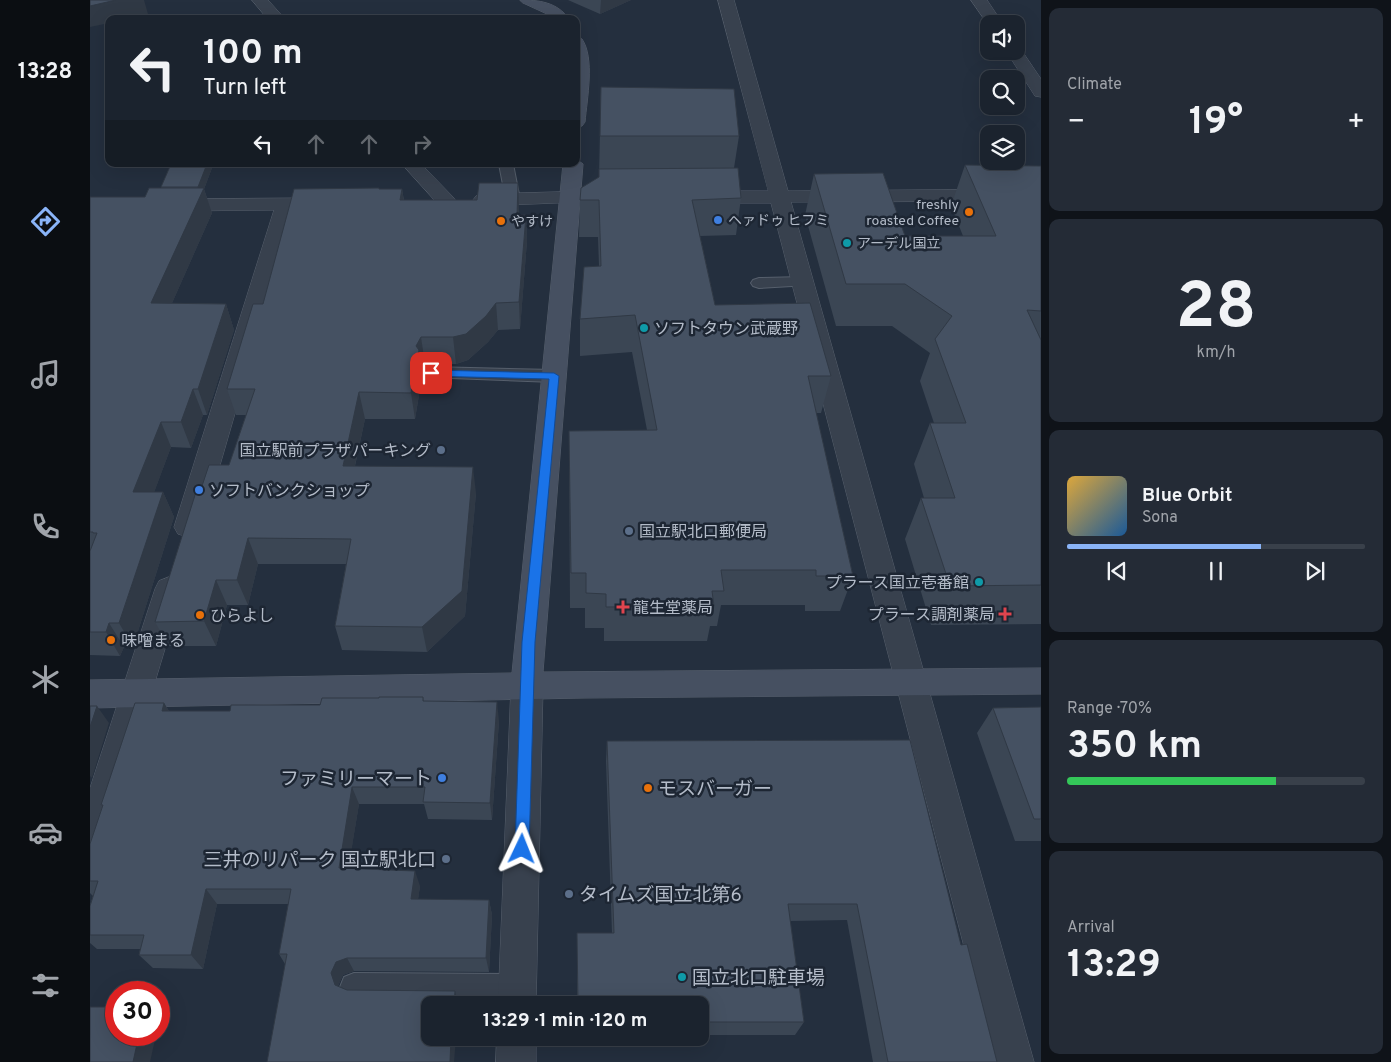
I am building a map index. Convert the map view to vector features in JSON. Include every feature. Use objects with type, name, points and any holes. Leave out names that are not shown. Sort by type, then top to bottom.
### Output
[{"type":"main road","points":[[528,0],[556,15]]},
{"type":"main road","points":[[580,54],[580,70]]},
{"type":"main road","points":[[527,686],[529,642],[573,167]]},
{"type":"main road","points":[[90,694],[527,686],[1041,681]]},
{"type":"street","points":[[260,0],[273,15]]},
{"type":"street","points":[[726,0],[1014,1062]]},
{"type":"street","points":[[980,0],[989,15]]},
{"type":"street","points":[[1020,60],[1041,92]]},
{"type":"street","points":[[414,167],[446,201]]},
{"type":"street","points":[[681,197],[1041,195]]},
{"type":"street","points":[[426,202],[612,197]]},
{"type":"street","points":[[159,205],[346,204]]},
{"type":"street","points":[[90,841],[137,694],[286,205]]},
{"type":"street","points":[[518,996],[527,686]]},
{"type":"street","points":[[516,1062],[517,1046]]},
{"type":"lane","points":[[507,167],[513,200]]},
{"type":"lane","points":[[759,283],[803,282]]},
{"type":"lane","points":[[431,373],[554,376]]},
{"type":"lane","points":[[354,987],[518,996]]},
{"type":"building","points":[[90,0],[116,0],[90,6]]},
{"type":"building","points":[[601,87],[734,89],[739,136],[600,136]]},
{"type":"building","points":[[965,165],[980,165],[980,170],[1025,170],[1025,166],[1041,166],[1041,311],[1027,310],[1041,340],[1041,585],[950,586],[921,498],[955,498],[930,423],[966,423],[935,339],[952,316],[905,284],[846,284],[814,174],[883,173],[905,236],[996,236]]},
{"type":"building","points":[[170,167],[206,167],[198,187],[161,187]]},
{"type":"building","points":[[738,168],[741,198],[692,200],[715,305],[810,303],[831,376],[808,376],[853,576],[816,576],[816,570],[721,570],[724,591],[712,591],[714,606],[606,607],[606,594],[586,593],[586,573],[571,573],[569,431],[657,430],[635,315],[580,319],[584,267],[601,266],[599,200],[580,200],[581,188],[599,177],[599,169]]},
{"type":"building","points":[[479,183],[518,183],[517,215],[526,215],[519,302],[496,303],[486,316],[466,334],[453,337],[421,337],[416,346],[419,350],[411,393],[359,392],[343,466],[473,467],[462,591],[422,627],[335,626],[351,539],[248,538],[237,580],[216,580],[204,621],[155,622],[196,492],[200,492],[209,465],[229,465],[255,389],[227,389],[253,304],[263,304],[294,189],[402,189],[400,200],[477,200]]},
{"type":"building","points":[[149,188],[204,188],[151,303],[226,304],[198,389],[193,389],[181,422],[161,422],[133,492],[163,492],[119,623],[109,623],[106,632],[90,632],[90,551],[97,533],[90,532],[90,197],[145,197]]},
{"type":"building","points":[[423,697],[423,701],[497,702],[490,803],[423,802],[425,787],[352,787],[339,868],[415,871],[411,899],[489,900],[486,958],[347,958],[336,962],[331,973],[335,985],[347,990],[455,991],[455,996],[421,996],[421,1046],[451,1046],[450,1062],[267,1062],[287,954],[279,954],[291,889],[206,889],[191,955],[139,955],[144,935],[90,935],[90,906],[98,881],[90,881],[90,844],[103,805],[101,805],[135,703],[164,703],[162,711],[230,711],[231,705],[320,705],[322,698]]},
{"type":"building","points":[[90,706],[97,706],[90,727]]},
{"type":"building","points":[[1041,707],[1041,819],[1034,819],[993,708]]},
{"type":"building","points":[[910,740],[961,945],[967,944],[997,1062],[888,1062],[857,904],[788,904],[804,1022],[709,1022],[709,996],[578,996],[577,933],[614,933],[607,741]]},
{"type":"building","points":[[90,1007],[105,1007],[105,1046],[137,1046],[133,1062],[90,1062]]},
{"type":"place","name":"freshly roasted Coffee","points":[[969,212]]},
{"type":"place","name":"ヘァドゥ ヒフミ","points":[[718,220]]},
{"type":"place","name":"やすけ","points":[[501,221]]},
{"type":"place","name":"アーデル国立","points":[[847,243]]},
{"type":"place","name":"ソフトタウン武蔵野","points":[[644,328]]},
{"type":"place","name":"国立駅前プラザパーキング","points":[[441,450]]},
{"type":"place","name":"ソフトバンクショップ","points":[[199,490]]},
{"type":"place","name":"国立駅北口郵便局","points":[[629,531]]},
{"type":"place","name":"プラース国立壱番館","points":[[979,582]]},
{"type":"place","name":"龍生堂薬局","points":[[623,607]]},
{"type":"place","name":"プラース調剤薬局","points":[[1005,614]]},
{"type":"place","name":"ひらよし","points":[[200,615]]},
{"type":"place","name":"味噌まる","points":[[111,640]]},
{"type":"place","name":"ファミリーマート","points":[[442,778]]},
{"type":"place","name":"モスバーガー","points":[[648,788]]},
{"type":"place","name":"三井のリパーク 国立駅北口","points":[[446,859]]},
{"type":"place","name":"タイムズ国立北第6","points":[[569,894]]},
{"type":"place","name":"国立北口駐車場","points":[[682,977]]},
{"type":"route","points":[[431,373],[554,376],[529,642],[522,849]]}]
